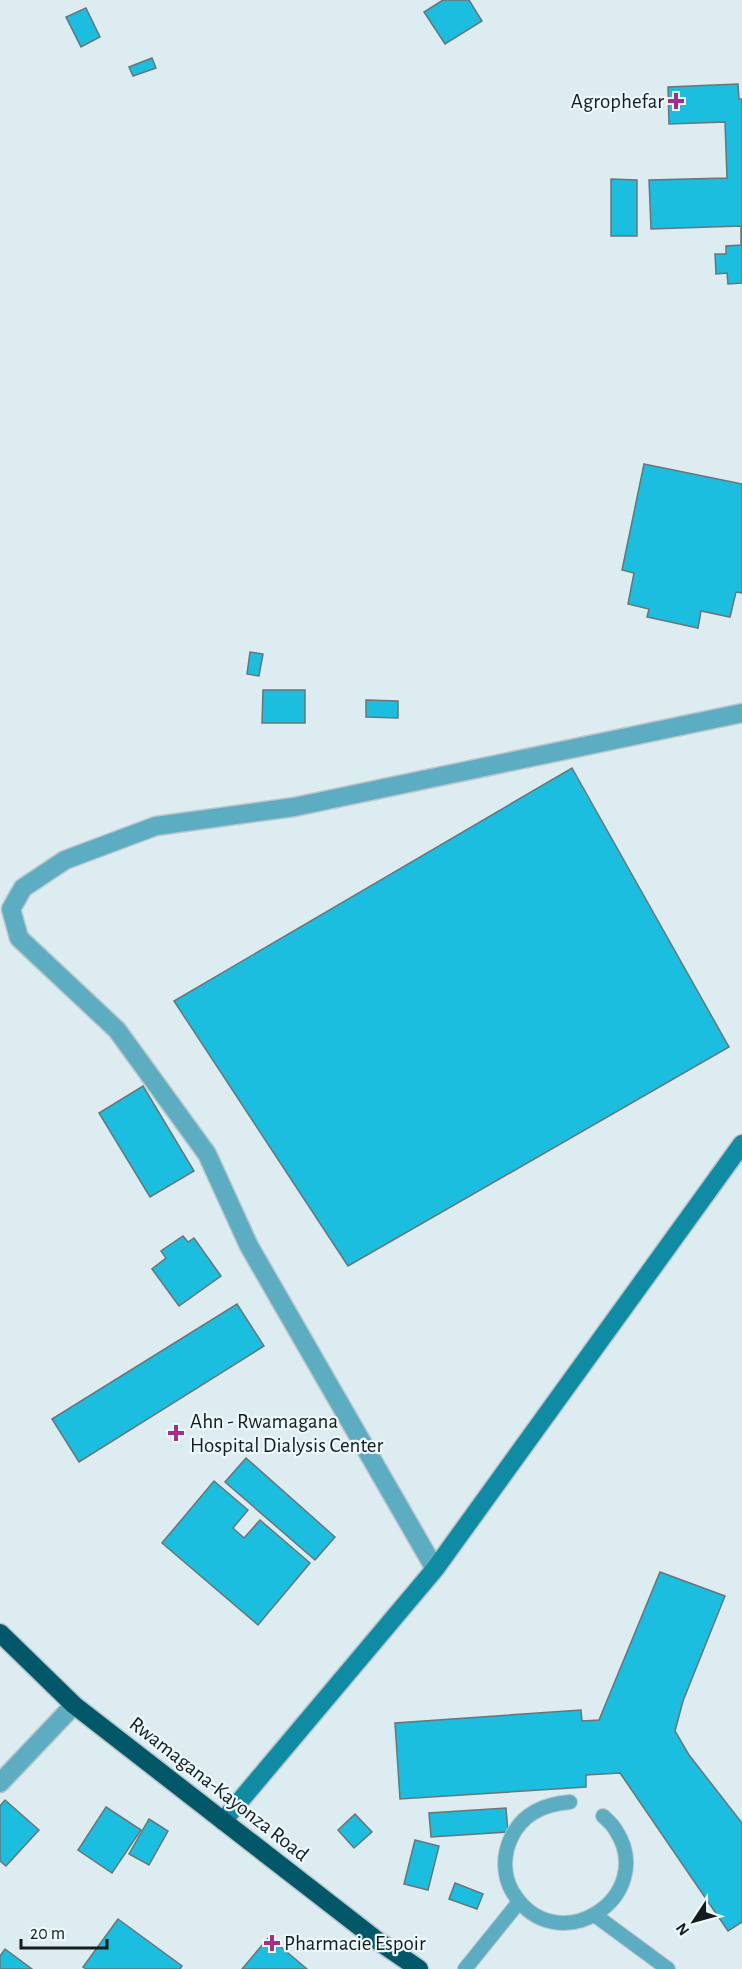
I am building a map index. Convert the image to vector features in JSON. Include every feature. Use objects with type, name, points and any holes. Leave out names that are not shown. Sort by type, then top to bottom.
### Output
[{"type":"highway","name":"Rwamagana-Kayonza Road","points":[[0,1633],[74,1705],[378,1941],[419,1969]]},
{"type":"main road","points":[[223,1821],[435,1569],[742,1144]]},
{"type":"street","points":[[435,1569],[249,1246],[207,1154],[117,1030],[19,938],[11,909],[23,888],[65,860],[156,826],[294,807],[742,713]]},
{"type":"street","points":[[0,1783],[74,1705]]},
{"type":"lane","points":[[570,1803],[546,1806],[528,1815],[515,1829],[507,1847],[505,1866],[509,1886],[519,1902],[535,1916],[555,1923],[576,1923],[596,1916],[611,1903],[621,1886],[626,1867],[624,1848],[615,1830],[603,1816]]},
{"type":"lane","points":[[465,1969],[519,1902]]},
{"type":"lane","points":[[596,1916],[668,1969]]},
{"type":"building","points":[[443,0],[469,0],[482,21],[445,44],[424,12]]},
{"type":"building","points":[[86,8],[100,37],[81,47],[66,17]]},
{"type":"building","points":[[152,58],[156,68],[133,76],[129,67]]},
{"type":"building","points":[[738,84],[739,99],[742,99],[742,283],[728,284],[727,273],[716,274],[715,254],[726,254],[726,246],[741,245],[741,226],[651,229],[649,180],[727,178],[725,122],[669,124],[668,87]]},
{"type":"building","points":[[611,179],[637,180],[637,236],[611,236]]},
{"type":"building","points":[[644,464],[742,484],[742,593],[736,592],[730,617],[701,611],[698,628],[647,617],[649,609],[628,604],[634,573],[622,570]]},
{"type":"building","points":[[250,652],[263,654],[259,676],[247,674]]},
{"type":"building","points":[[263,690],[305,690],[305,723],[262,723]]},
{"type":"building","points":[[366,700],[398,701],[398,718],[366,717]]},
{"type":"building","points":[[572,768],[729,1047],[348,1266],[174,1001]]},
{"type":"building","points":[[143,1086],[194,1171],[150,1197],[99,1113]]},
{"type":"building","points":[[183,1236],[188,1242],[194,1238],[221,1276],[179,1306],[152,1269],[166,1258],[161,1251]]},
{"type":"building","points":[[237,1304],[264,1346],[79,1462],[52,1419]]},
{"type":"building","points":[[246,1458],[335,1537],[315,1560],[225,1482]]},
{"type":"building","points":[[214,1481],[248,1510],[233,1528],[244,1538],[260,1520],[310,1563],[258,1625],[162,1543]]},
{"type":"building","points":[[660,1572],[725,1596],[683,1701],[675,1731],[689,1755],[742,1823],[742,1922],[728,1931],[620,1773],[586,1775],[586,1787],[400,1799],[395,1723],[581,1710],[582,1721],[599,1720]]},
{"type":"building","points":[[5,1800],[39,1830],[6,1866],[0,1861],[0,1806]]},
{"type":"building","points":[[106,1807],[141,1830],[112,1873],[78,1850]]},
{"type":"building","points":[[506,1808],[508,1832],[431,1837],[429,1813]]},
{"type":"building","points":[[355,1814],[372,1832],[354,1848],[338,1830]]},
{"type":"building","points":[[149,1819],[168,1831],[149,1865],[129,1854]]},
{"type":"building","points":[[415,1840],[439,1846],[428,1890],[404,1884]]},
{"type":"building","points":[[455,1883],[483,1894],[477,1909],[449,1899]]},
{"type":"building","points":[[118,1919],[182,1966],[180,1969],[86,1969],[83,1967]]},
{"type":"building","points":[[269,1937],[307,1969],[242,1969]]},
{"type":"building","points":[[5,1949],[32,1969],[0,1969],[0,1956]]},
{"type":"place","name":"Agrophefar","points":[[676,101]]},
{"type":"place","name":"Ahn - Rwamagana Hospital Dialysis Center","points":[[176,1433]]},
{"type":"place","name":"Pharmacie Espoir","points":[[272,1943]]}]
